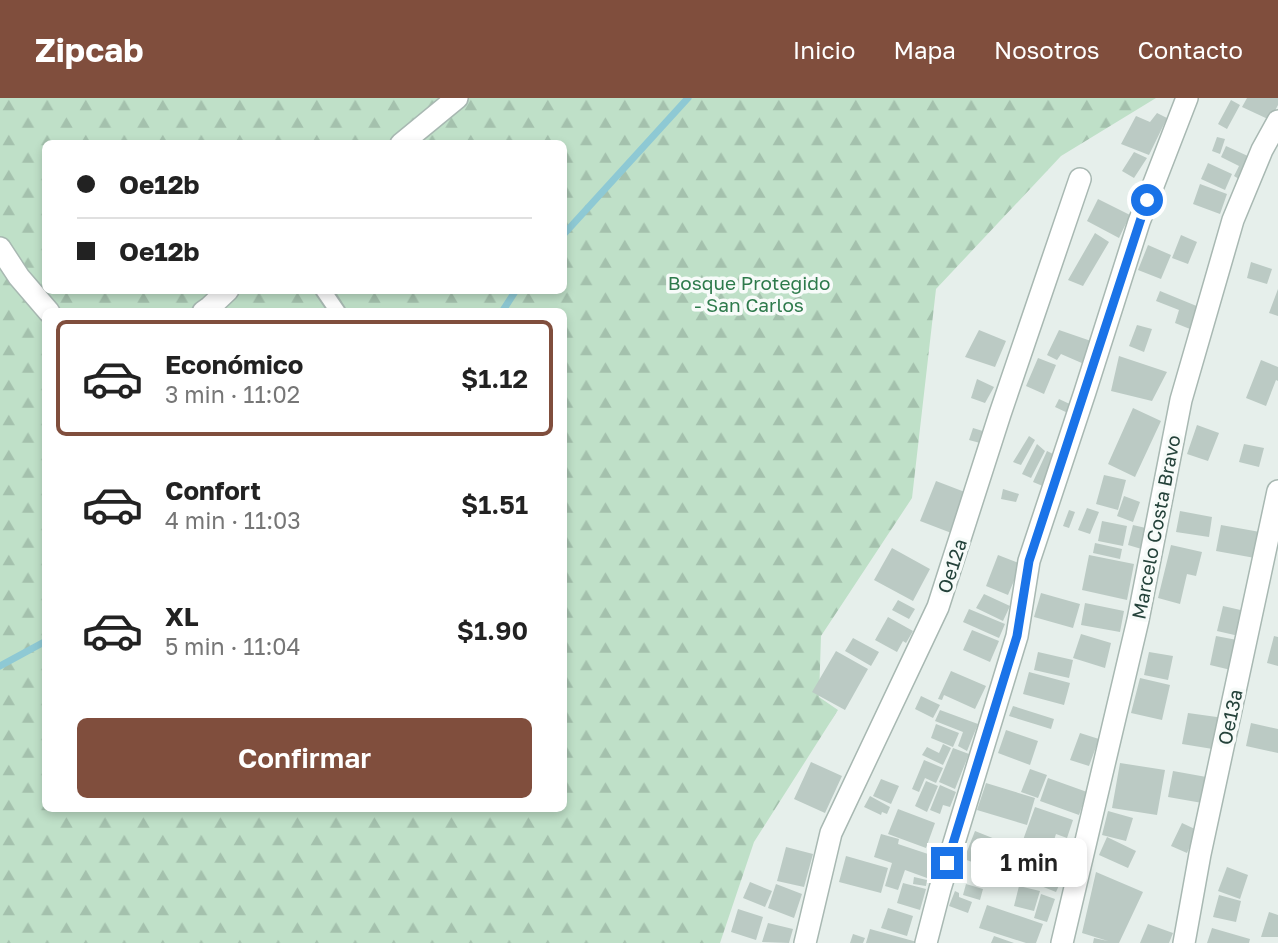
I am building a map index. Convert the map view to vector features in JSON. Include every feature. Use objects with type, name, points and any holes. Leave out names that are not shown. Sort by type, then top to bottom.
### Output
[{"type":"street","points":[[406,140],[457,98]]},
{"type":"street","points":[[926,943],[1017,636],[1029,561],[1139,222],[1187,98]]},
{"type":"street","name":"Marcelo Costa Bravo","points":[[1062,943],[1138,620],[1181,400],[1233,220],[1262,150],[1278,121]]},
{"type":"street","name":"Oe12a","points":[[805,943],[831,833],[938,607],[1080,180]]},
{"type":"street","points":[[0,248],[19,277],[46,308]]},
{"type":"street","points":[[209,308],[224,294]]},
{"type":"street","name":"Oe13a","points":[[1184,943],[1200,853],[1278,491]]},
{"type":"green space","name":"Bosque Protegido - San Carlos","points":[[0,98],[1156,98],[1061,156],[936,289],[912,498],[821,636],[819,697],[838,710],[754,842],[720,943],[0,943]]},
{"type":"building","points":[[1247,98],[1278,98],[1278,105],[1270,120],[1242,107]]},
{"type":"building","points":[[1231,100],[1240,105],[1227,129],[1218,124]]},
{"type":"building","points":[[1157,113],[1167,118],[1149,155],[1121,144],[1136,116],[1150,122]]},
{"type":"building","points":[[1217,137],[1225,139],[1220,154],[1212,151]]},
{"type":"building","points":[[1226,146],[1250,157],[1239,179],[1234,176],[1239,166],[1221,157]]},
{"type":"building","points":[[1134,152],[1147,158],[1134,178],[1122,171]]},
{"type":"building","points":[[1208,163],[1232,174],[1225,190],[1201,179]]},
{"type":"building","points":[[1200,184],[1227,194],[1220,214],[1193,204]]},
{"type":"building","points":[[1098,199],[1130,215],[1119,238],[1087,221]]},
{"type":"building","points":[[1095,233],[1109,242],[1083,286],[1068,280]]},
{"type":"building","points":[[1181,235],[1197,242],[1188,264],[1172,258]]},
{"type":"building","points":[[1148,245],[1171,255],[1161,279],[1138,270]]},
{"type":"building","points":[[1251,262],[1272,269],[1267,284],[1247,278]]},
{"type":"building","points":[[1278,289],[1278,316],[1269,313]]},
{"type":"building","points":[[1160,291],[1199,307],[1190,329],[1175,323],[1179,310],[1156,301]]},
{"type":"building","points":[[1137,325],[1152,329],[1144,352],[1129,346]]},
{"type":"building","points":[[979,330],[1006,341],[995,367],[965,357]]},
{"type":"building","points":[[1059,330],[1091,341],[1084,364],[1061,354],[1057,360],[1047,355]]},
{"type":"building","points":[[1119,356],[1167,372],[1152,401],[1111,391]]},
{"type":"building","points":[[1038,358],[1056,365],[1044,394],[1026,386]]},
{"type":"building","points":[[1261,360],[1278,367],[1278,381],[1276,380],[1266,406],[1246,398]]},
{"type":"building","points":[[977,379],[994,387],[985,403],[971,398]]},
{"type":"building","points":[[1059,399],[1074,406],[1070,414],[1055,407]]},
{"type":"building","points":[[1133,408],[1161,421],[1135,477],[1108,464]]},
{"type":"building","points":[[1197,425],[1219,433],[1208,461],[1187,454]]},
{"type":"building","points":[[973,428],[986,432],[980,443],[969,440]]},
{"type":"building","points":[[1029,436],[1035,440],[1021,465],[1013,462]]},
{"type":"building","points":[[1037,444],[1045,451],[1031,478],[1022,474]]},
{"type":"building","points":[[1244,444],[1264,448],[1259,467],[1239,462]]},
{"type":"building","points":[[1047,451],[1061,458],[1050,489],[1033,482]]},
{"type":"building","points":[[1104,475],[1126,480],[1118,510],[1096,504]]},
{"type":"building","points":[[936,481],[970,494],[954,534],[920,521]]},
{"type":"building","points":[[1003,489],[1019,494],[1016,502],[1001,499]]},
{"type":"building","points":[[1124,496],[1140,502],[1133,522],[1117,516]]},
{"type":"building","points":[[1087,508],[1099,512],[1090,534],[1078,530]]},
{"type":"building","points":[[1069,510],[1075,512],[1069,528],[1063,526]]},
{"type":"building","points":[[1180,511],[1212,517],[1209,537],[1176,532]]},
{"type":"building","points":[[1102,521],[1127,526],[1123,546],[1098,541]]},
{"type":"building","points":[[1133,525],[1150,529],[1145,550],[1128,545]]},
{"type":"building","points":[[1221,525],[1260,532],[1255,558],[1216,551]]},
{"type":"building","points":[[1095,543],[1122,549],[1120,559],[1093,553]]},
{"type":"building","points":[[1171,545],[1202,552],[1196,576],[1187,574],[1180,604],[1158,598]]},
{"type":"building","points":[[892,548],[930,569],[913,601],[874,580]]},
{"type":"building","points":[[998,555],[1021,564],[1008,595],[986,586]]},
{"type":"building","points":[[1089,555],[1134,564],[1127,600],[1082,590]]},
{"type":"building","points":[[1041,593],[1080,604],[1073,628],[1034,617]]},
{"type":"building","points":[[984,594],[1010,606],[1003,621],[976,608]]},
{"type":"building","points":[[898,600],[915,609],[909,619],[892,610]]},
{"type":"building","points":[[1085,603],[1124,611],[1120,632],[1081,625]]},
{"type":"building","points":[[1223,606],[1245,611],[1239,636],[1217,631]]},
{"type":"building","points":[[969,609],[1005,624],[999,638],[963,622]]},
{"type":"building","points":[[888,617],[913,631],[897,652],[875,640]]},
{"type":"building","points":[[972,630],[999,641],[990,662],[963,650]]},
{"type":"building","points":[[1081,634],[1111,643],[1105,668],[1073,658]]},
{"type":"building","points":[[1216,636],[1237,640],[1231,670],[1210,665]]},
{"type":"building","points":[[1274,636],[1278,637],[1278,666],[1267,663]]},
{"type":"building","points":[[853,638],[879,652],[871,666],[845,651]]},
{"type":"building","points":[[836,651],[868,669],[845,710],[812,692]]},
{"type":"building","points":[[1038,652],[1073,660],[1069,678],[1034,670]]},
{"type":"building","points":[[1149,652],[1173,656],[1168,680],[1144,675]]},
{"type":"building","points":[[951,671],[986,686],[975,709],[944,695],[942,700],[938,699]]},
{"type":"building","points":[[1029,672],[1070,683],[1064,705],[1023,694]]},
{"type":"building","points":[[1140,678],[1170,685],[1162,720],[1131,713]]},
{"type":"building","points":[[921,696],[940,705],[933,718],[915,709]]},
{"type":"building","points":[[1013,706],[1054,719],[1051,729],[1009,716]]},
{"type":"building","points":[[940,710],[978,724],[967,751],[958,746],[963,732],[935,721]]},
{"type":"building","points":[[1188,713],[1224,718],[1219,750],[1182,744]]},
{"type":"building","points":[[1251,723],[1278,729],[1278,753],[1246,746]]},
{"type":"building","points":[[936,724],[959,733],[953,747],[931,738]]},
{"type":"building","points":[[1006,730],[1038,741],[1030,765],[998,753]]},
{"type":"building","points":[[1080,733],[1099,739],[1089,766],[1070,760]]},
{"type":"building","points":[[943,744],[951,748],[943,765],[922,755],[927,747],[939,753]]},
{"type":"building","points":[[953,748],[969,754],[955,789],[939,782]]},
{"type":"building","points":[[924,760],[943,768],[936,783],[925,778],[919,792],[912,789]]},
{"type":"building","points":[[811,762],[842,776],[825,813],[794,799]]},
{"type":"building","points":[[1120,763],[1165,770],[1157,815],[1112,808]]},
{"type":"building","points":[[1030,769],[1047,775],[1038,798],[1021,792]]},
{"type":"building","points":[[1173,771],[1212,778],[1208,804],[1168,797]]},
{"type":"building","points":[[1048,778],[1087,792],[1079,815],[1040,801]]},
{"type":"building","points":[[881,779],[899,786],[891,804],[873,796]]},
{"type":"building","points":[[926,781],[938,786],[927,812],[915,806]]},
{"type":"building","points":[[986,783],[1035,798],[1027,825],[977,810]]},
{"type":"building","points":[[940,785],[956,792],[950,807],[943,805],[940,814],[930,810]]},
{"type":"building","points":[[870,796],[890,807],[887,814],[882,812],[881,815],[864,807]]},
{"type":"building","points":[[1035,807],[1073,820],[1067,838],[1056,834],[1051,849],[1023,840]]},
{"type":"building","points":[[898,809],[935,823],[926,848],[888,834]]},
{"type":"building","points":[[1108,811],[1133,818],[1126,841],[1102,835]]},
{"type":"building","points":[[1182,823],[1197,830],[1187,853],[1171,846]]},
{"type":"building","points":[[975,831],[1000,841],[997,849],[987,846],[980,865],[964,859]]},
{"type":"building","points":[[881,834],[899,839],[898,844],[934,856],[927,878],[905,870],[898,890],[885,886],[892,863],[874,857]]},
{"type":"building","points":[[1107,837],[1136,851],[1128,868],[1099,855]]},
{"type":"building","points":[[786,847],[813,854],[804,887],[777,881]]},
{"type":"building","points":[[1005,848],[1040,861],[1035,874],[1018,868],[1014,878],[996,871]]},
{"type":"building","points":[[846,856],[888,868],[881,893],[839,882]]},
{"type":"building","points":[[1045,863],[1065,872],[1056,892],[1036,884]]},
{"type":"building","points":[[1227,867],[1248,875],[1240,899],[1218,891]]},
{"type":"building","points":[[1096,872],[1143,892],[1119,943],[1093,943],[1094,938],[1108,941],[1082,933]]},
{"type":"building","points":[[914,877],[927,880],[926,886],[913,884]]},
{"type":"building","points":[[750,882],[772,891],[765,907],[743,898]]},
{"type":"building","points":[[903,883],[926,889],[920,910],[897,903]]},
{"type":"building","points":[[776,884],[802,894],[794,918],[768,908]]},
{"type":"building","points":[[966,884],[983,889],[980,900],[963,895]]},
{"type":"building","points":[[1019,886],[1040,891],[1034,911],[1014,906]]},
{"type":"building","points":[[955,891],[959,893],[959,897],[972,902],[968,913],[949,906]]},
{"type":"building","points":[[1041,894],[1055,899],[1047,922],[1034,918]]},
{"type":"building","points":[[1219,895],[1241,901],[1236,922],[1213,917]]},
{"type":"building","points":[[987,905],[1043,924],[1036,943],[1026,943],[979,928]]},
{"type":"building","points":[[888,908],[913,916],[907,936],[881,928]]},
{"type":"building","points":[[738,909],[763,917],[756,940],[731,932]]},
{"type":"building","points":[[1269,912],[1278,915],[1278,937],[1261,937]]},
{"type":"building","points":[[768,923],[793,929],[789,943],[762,942]]},
{"type":"building","points":[[1148,924],[1173,933],[1169,943],[1140,943]]},
{"type":"building","points":[[1212,928],[1250,939],[1249,943],[1207,943]]},
{"type":"building","points":[[870,929],[917,942],[866,943]]},
{"type":"building","points":[[853,934],[865,938],[863,943],[850,943]]},
{"type":"building","points":[[994,936],[1014,943],[991,943]]},
{"type":"waterway","points":[[567,231],[688,98]]},
{"type":"waterway","points":[[505,308],[513,294]]},
{"type":"waterway","points":[[0,666],[42,643]]},
{"type":"route","points":[[947,863],[1017,636],[1029,561],[1147,200]]}]
